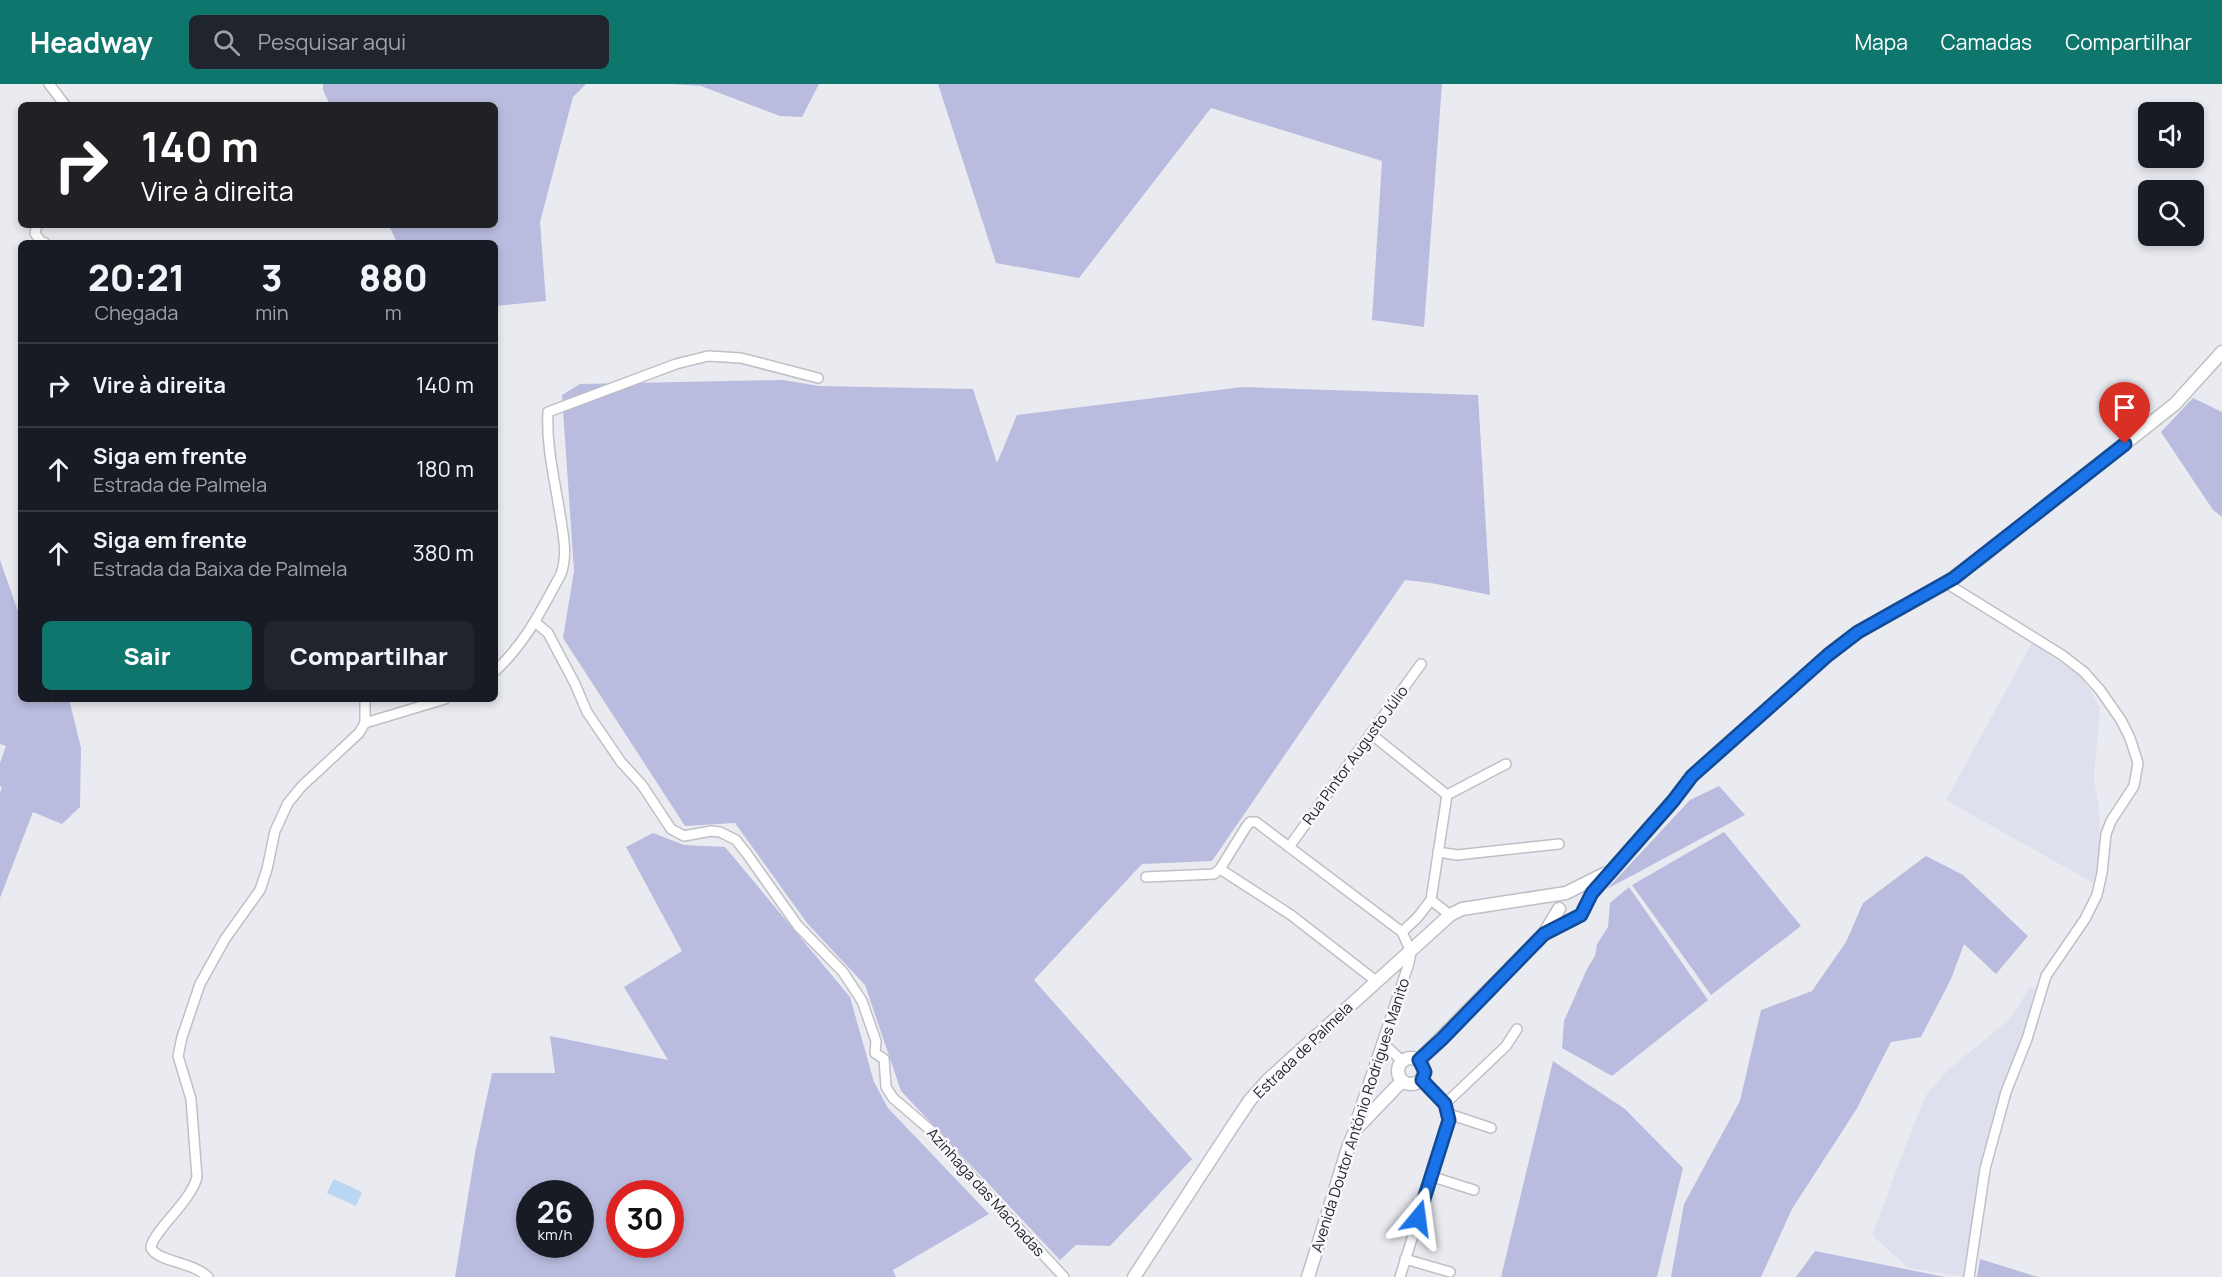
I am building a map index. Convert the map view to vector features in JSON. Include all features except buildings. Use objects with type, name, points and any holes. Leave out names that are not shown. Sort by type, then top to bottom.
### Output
[{"type":"street","points":[[49,84],[63,102]]},
{"type":"street","name":"Estrada de Palmela","points":[[1585,908],[1592,893],[1705,763],[1828,655],[1858,632],[1946,583],[2167,411],[2222,352]]},
{"type":"street","points":[[498,668],[510,656],[535,622],[561,574],[566,553],[549,444],[548,412],[676,364],[708,356],[741,358],[818,378]]},
{"type":"street","points":[[1946,583],[2084,672],[2121,720],[2138,762],[2134,786],[2111,821],[2106,834],[2097,895],[2085,920],[2046,976],[2027,1039],[2006,1092],[1985,1169],[1969,1277]]},
{"type":"street","name":"Azinhaga das Machadas","points":[[535,622],[548,633],[587,712],[621,762],[642,785],[671,829],[684,836],[711,831],[720,832],[728,835],[742,847],[798,926],[843,972],[862,1001],[876,1041],[875,1053],[884,1059],[886,1087],[893,1098],[935,1134],[983,1191],[1064,1277]]},
{"type":"street","name":"Rua Pintor Augusto Júlio","points":[[1289,847],[1421,664]]},
{"type":"street","points":[[208,1277],[199,1269],[189,1265],[158,1257],[151,1248],[152,1240],[180,1208],[193,1189],[197,1177],[191,1099],[178,1056],[182,1037],[204,974],[265,880],[275,831],[288,803],[302,786],[359,733],[365,723],[365,702]]},
{"type":"street","points":[[365,723],[436,702]]},
{"type":"street","points":[[1371,734],[1448,795]]},
{"type":"street","points":[[1448,795],[1506,764]]},
{"type":"street","points":[[1402,932],[1431,900],[1448,795]]},
{"type":"street","points":[[1146,878],[1214,874],[1220,869],[1250,822],[1256,822],[1402,932],[1411,952]]},
{"type":"street","points":[[1438,852],[1457,855],[1559,844]]},
{"type":"street","name":"Estrada de Palmela","points":[[1134,1277],[1251,1100],[1288,1060],[1450,915],[1462,909],[1568,892],[1615,867]]},
{"type":"street","points":[[1220,869],[1291,915],[1376,981]]},
{"type":"street","points":[[1419,1060],[1544,934],[1559,908],[1560,899],[1568,892],[1581,896],[1585,908],[1581,915],[1544,934]]},
{"type":"street","name":"Estrada de Palmela","points":[[1533,899],[1559,908]]},
{"type":"street","points":[[1431,900],[1450,915]]},
{"type":"street","points":[[1559,908],[1563,916],[1574,919]]},
{"type":"street","name":"Avenida Doutor António Rodrigues Manito","points":[[1308,1277],[1411,952]]},
{"type":"street","points":[[1445,1104],[1506,1046],[1517,1029]]},
{"type":"street","points":[[1383,1043],[1402,1061]]},
{"type":"street","points":[[1408,1058],[1419,1060],[1425,1072],[1422,1080],[1414,1085],[1402,1081],[1398,1074],[1402,1061],[1408,1058]]},
{"type":"street","points":[[1400,1277],[1430,1176],[1448,1126],[1449,1114],[1445,1104],[1422,1080]]},
{"type":"street","points":[[1356,1129],[1402,1081]]},
{"type":"street","points":[[1449,1114],[1491,1128]]},
{"type":"street","points":[[1430,1176],[1474,1190]]},
{"type":"street","points":[[1406,1259],[1450,1272]]},
{"type":"shaded area","points":[[323,84],[586,84],[573,97],[540,222],[546,301],[498,306],[498,240],[396,240],[390,228],[498,228],[498,102],[329,102]]},
{"type":"shaded area","points":[[671,84],[819,84],[802,117],[780,116],[701,86]]},
{"type":"shaded area","points":[[938,84],[1442,84],[1424,327],[1372,320],[1382,161],[1211,108],[1079,278],[996,263]]},
{"type":"shaded area","points":[[783,380],[819,386],[973,389],[997,463],[1017,415],[1242,387],[1478,395],[1490,595],[1405,580],[1212,861],[1142,864],[1034,980],[1192,1159],[1110,1246],[1076,1245],[1060,1260],[901,1091],[865,985],[807,923],[735,823],[685,826],[563,638],[574,571],[562,395],[580,384]]},
{"type":"shaded area","points":[[2193,398],[2222,412],[2222,517],[2213,510],[2161,432]]},
{"type":"shaded area","points":[[0,560],[18,611],[18,702],[70,702],[81,748],[80,807],[62,824],[33,812],[0,898],[0,792],[2,788],[0,786],[0,763],[6,746],[0,744]]},
{"type":"shaded area","points":[[2032,643],[2082,677],[2100,708],[2094,779],[2099,807],[2100,847],[2093,883],[1946,800]]},
{"type":"shaded area","points":[[1719,786],[1745,815],[1607,889],[1690,800]]},
{"type":"shaded area","points":[[1724,832],[1801,926],[1711,995],[1632,885]]},
{"type":"shaded area","points":[[653,833],[684,845],[725,847],[850,997],[874,1082],[888,1108],[989,1214],[893,1270],[896,1277],[455,1277],[475,1153],[492,1073],[555,1073],[550,1036],[668,1060],[624,987],[682,951],[626,847]]},
{"type":"shaded area","points":[[1926,856],[1963,875],[2028,936],[1996,974],[1964,944],[1951,979],[1921,1037],[1891,1042],[1856,1110],[1792,1209],[1761,1277],[1671,1277],[1684,1204],[1740,1101],[1761,1010],[1812,991],[1846,942],[1863,903]]},
{"type":"shaded area","points":[[1629,887],[1708,1000],[1612,1076],[1562,1048],[1564,1021],[1595,956],[1597,944],[1608,927],[1610,903]]},
{"type":"shaded area","points":[[2030,987],[2039,992],[2025,1039],[1996,1114],[1980,1168],[1964,1277],[1908,1268],[1872,1235],[1927,1094],[1949,1069],[2010,1019]]},
{"type":"shaded area","points":[[1553,1061],[1625,1109],[1683,1168],[1657,1277],[1501,1277]]},
{"type":"shaded area","points":[[334,1179],[362,1192],[356,1206],[327,1193]]},
{"type":"shaded area","points":[[1815,1251],[1945,1277],[1796,1277]]},
{"type":"shaded area","points":[[1980,1259],[2038,1277],[1977,1277]]},
{"type":"route","points":[[1418,1218],[1449,1120],[1445,1104],[1422,1080],[1425,1072],[1419,1060],[1544,934],[1581,915],[1592,893],[1692,776],[1828,655],[1858,632],[1954,578],[2125,444]]}]
